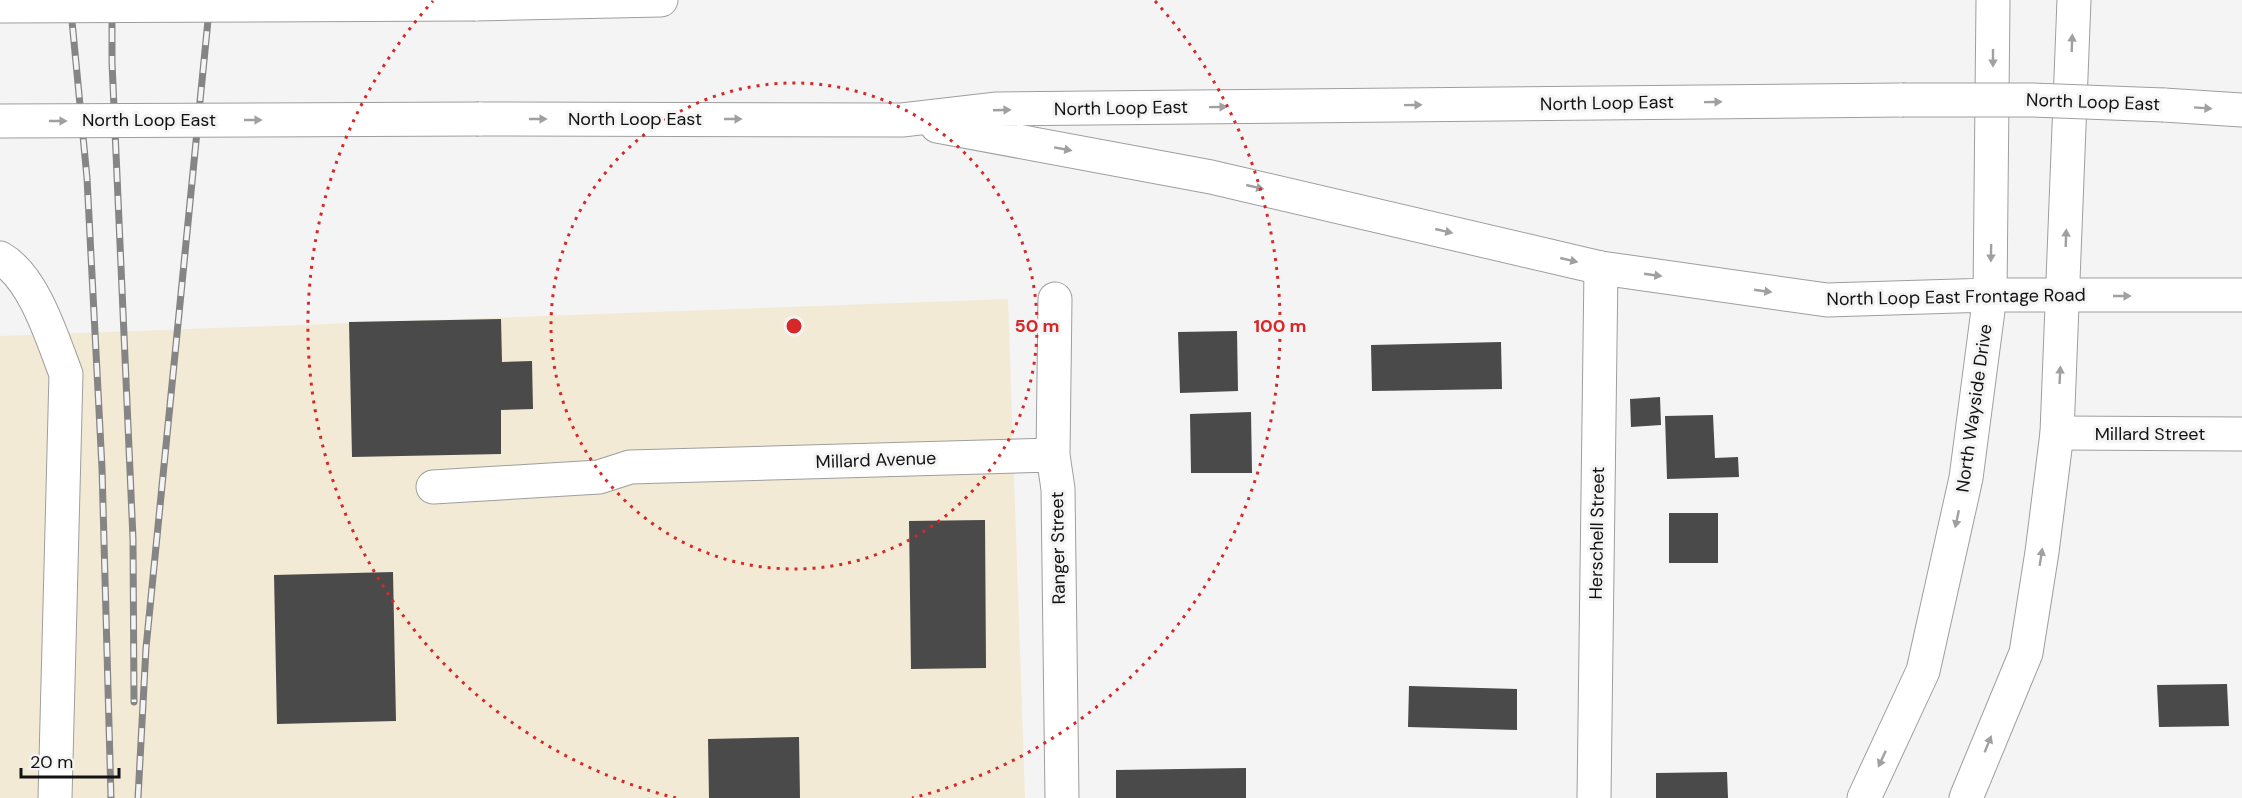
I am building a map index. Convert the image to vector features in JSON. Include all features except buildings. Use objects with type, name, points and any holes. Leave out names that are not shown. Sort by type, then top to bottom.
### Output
[{"type":"main road","points":[[0,6],[475,4],[662,0]]},
{"type":"main road","name":"North Wayside Drive","points":[[1864,798],[1923,671],[1966,478],[1990,295],[1993,0]]},
{"type":"main road","points":[[1966,798],[2025,652],[2042,552],[2057,434],[2074,0]]},
{"type":"main road","name":"North Loop East","points":[[0,121],[902,120],[997,109],[1902,100],[2032,100],[2164,105],[2242,111]]},
{"type":"main road","name":"North Loop East Frontage Road","points":[[902,120],[1211,177],[1601,268],[1827,300],[1990,295],[2242,295]]},
{"type":"main road","points":[[0,258],[14,266],[40,309],[66,374],[55,798]]},
{"type":"main road","name":"Herschell Street","points":[[1594,798],[1601,268]]},
{"type":"main road","name":"Ranger Street","points":[[1054,299],[1053,455],[1058,489],[1062,798]]},
{"type":"main road","name":"Millard Street","points":[[2057,434],[2242,434]]},
{"type":"main road","name":"Millard Avenue","points":[[433,487],[599,477],[630,467],[1053,455]]},
{"type":"shaded area","points":[[1008,299],[1025,798],[0,798],[0,336]]},
{"type":"railway","points":[[70,0],[87,178],[102,468],[111,798]]},
{"type":"railway","points":[[112,0],[112,62],[133,539],[134,702]]},
{"type":"railway","points":[[138,798],[146,648],[210,0]]}]
